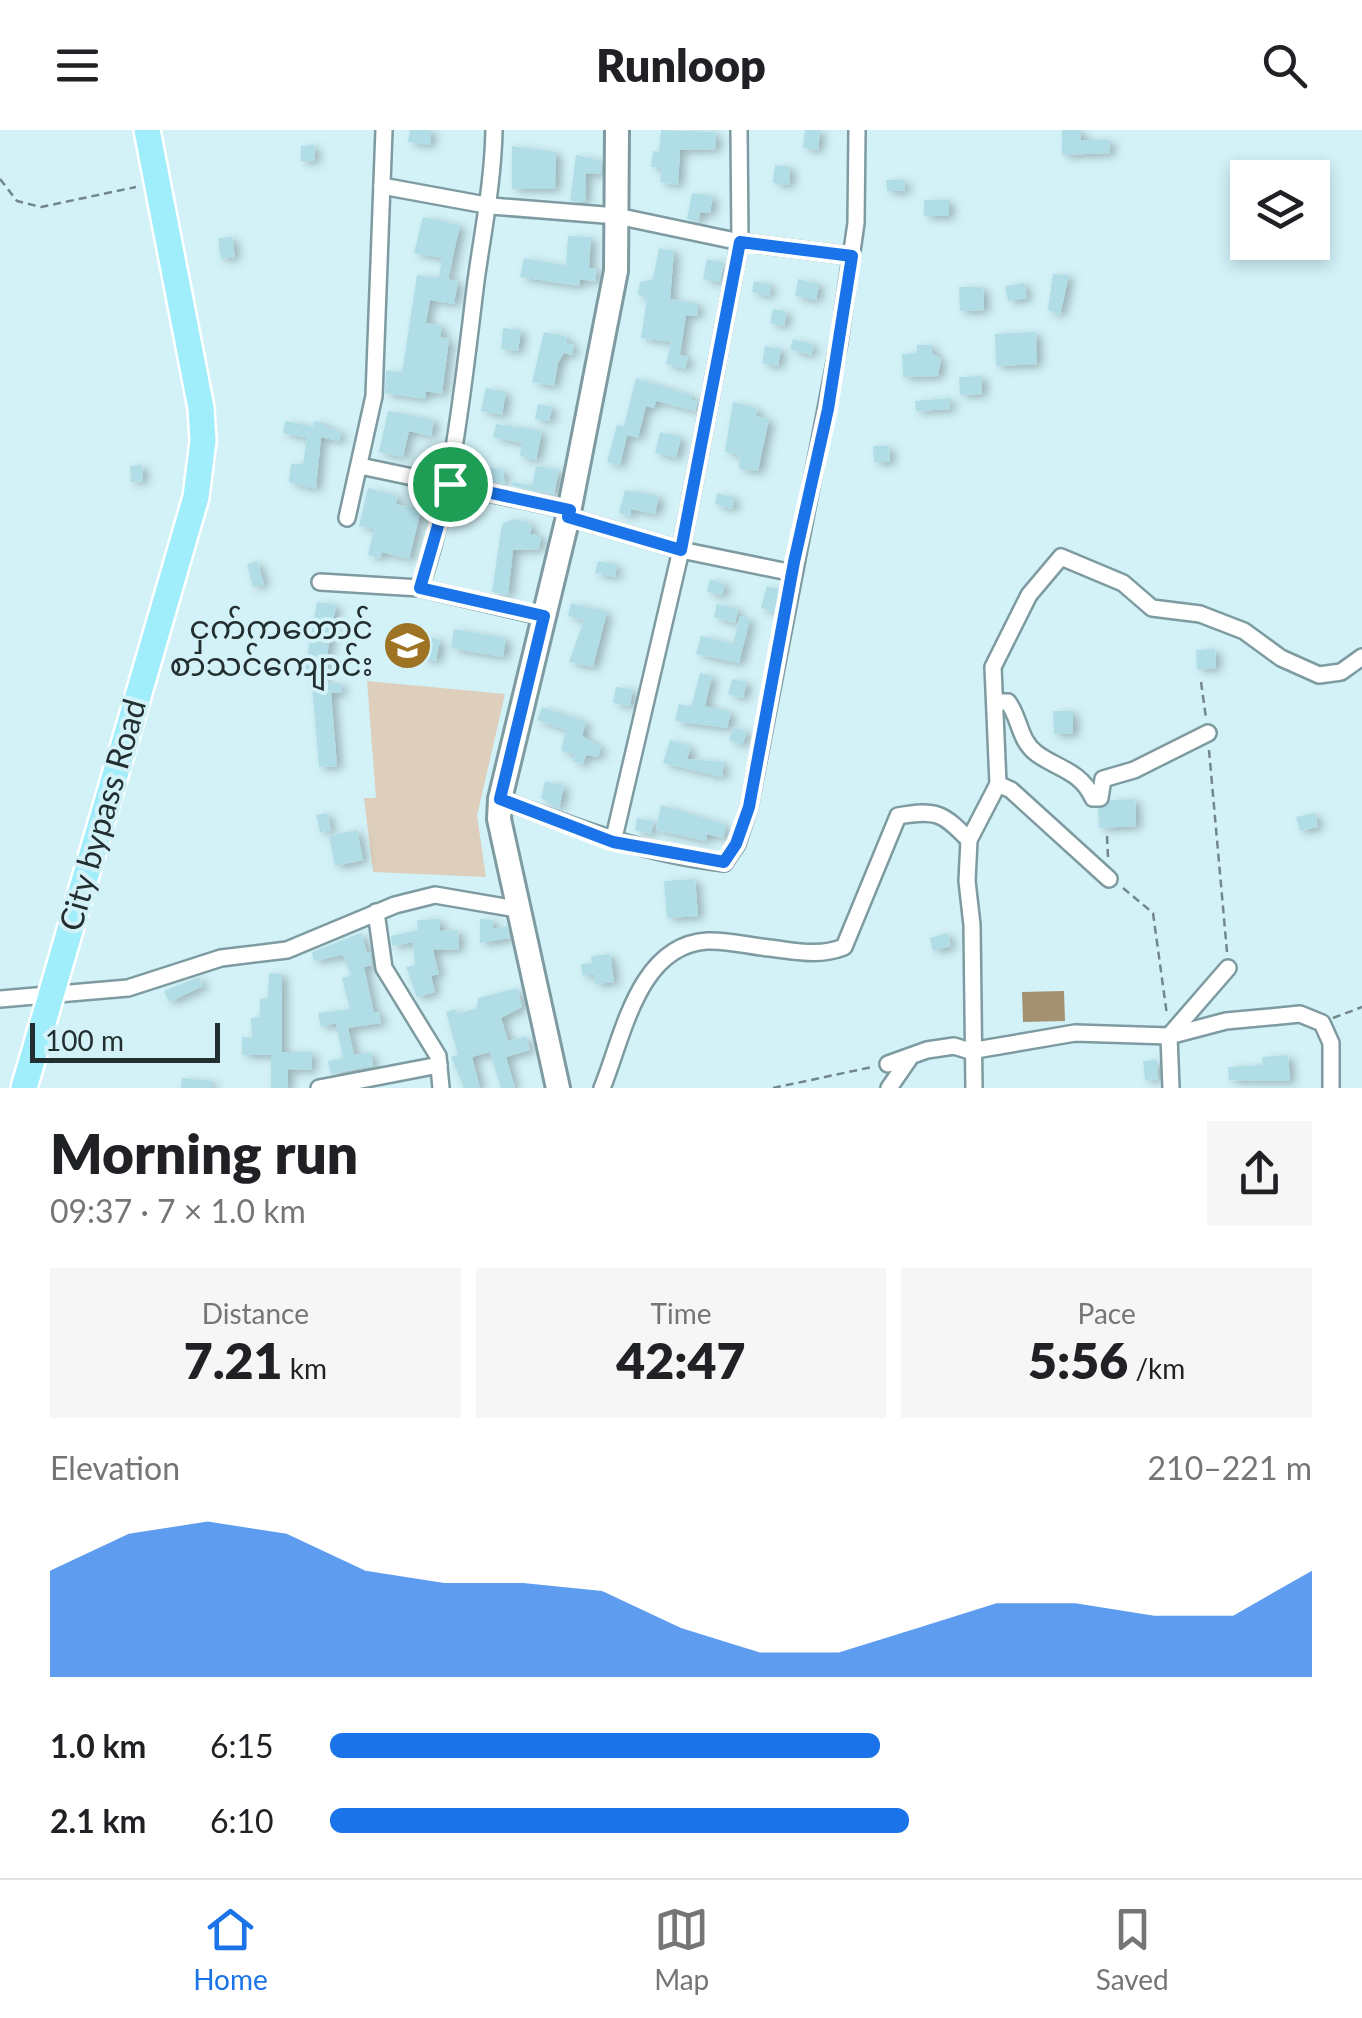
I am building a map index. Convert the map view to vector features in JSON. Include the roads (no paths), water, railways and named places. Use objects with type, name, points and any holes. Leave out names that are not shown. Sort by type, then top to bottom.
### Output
[{"type":"main road","name":"City bypass Road","points":[[24,1088],[196,498],[203,441],[202,408],[147,130]]},
{"type":"main road","points":[[558,1088],[522,910],[498,819],[569,514],[616,272],[617,130]]},
{"type":"street","points":[[346,518],[376,377],[384,130]]},
{"type":"street","points":[[420,588],[450,484],[477,274],[491,206],[494,130]]},
{"type":"street","points":[[613,842],[681,550],[740,242],[739,130]]},
{"type":"street","points":[[500,799],[613,842],[724,862],[736,844],[749,807],[828,409],[852,256],[857,130]]},
{"type":"street","points":[[382,186],[491,206],[617,216],[740,242],[852,256]]},
{"type":"street","points":[[360,466],[569,514],[681,550],[794,573]]},
{"type":"street","points":[[974,1088],[970,1051],[969,840],[998,784],[993,667],[1029,595],[1061,557],[1123,583],[1152,608],[1200,614],[1244,631],[1281,658],[1319,676],[1341,672],[1362,656]]},
{"type":"street","points":[[320,582],[420,588],[544,616]]},
{"type":"street","points":[[995,702],[1008,702],[1035,752],[1064,765],[1093,798],[1100,798],[1103,778],[1134,770],[1208,733]]},
{"type":"street","points":[[998,784],[1011,790],[1109,878]]},
{"type":"street","points":[[602,1088],[642,985],[666,958],[686,945],[708,941],[823,955],[844,947],[898,816],[920,812],[945,815],[969,840]]},
{"type":"street","points":[[0,998],[128,988],[220,958],[287,950],[376,912],[435,894],[522,910]]},
{"type":"street","points":[[376,912],[384,968],[440,1066],[441,1088]]},
{"type":"street","points":[[1170,1088],[1170,1036],[1228,968]]},
{"type":"street","points":[[888,1064],[954,1046],[970,1051],[1075,1034],[1170,1036],[1226,1022],[1300,1014],[1322,1022],[1331,1043],[1331,1088]]},
{"type":"street","points":[[890,1088],[908,1059]]},
{"type":"street","points":[[320,1088],[440,1066]]},
{"type":"place","name":"ငှက်ကတောင် စာသင်ကျောင်း","points":[[408,646]]}]
